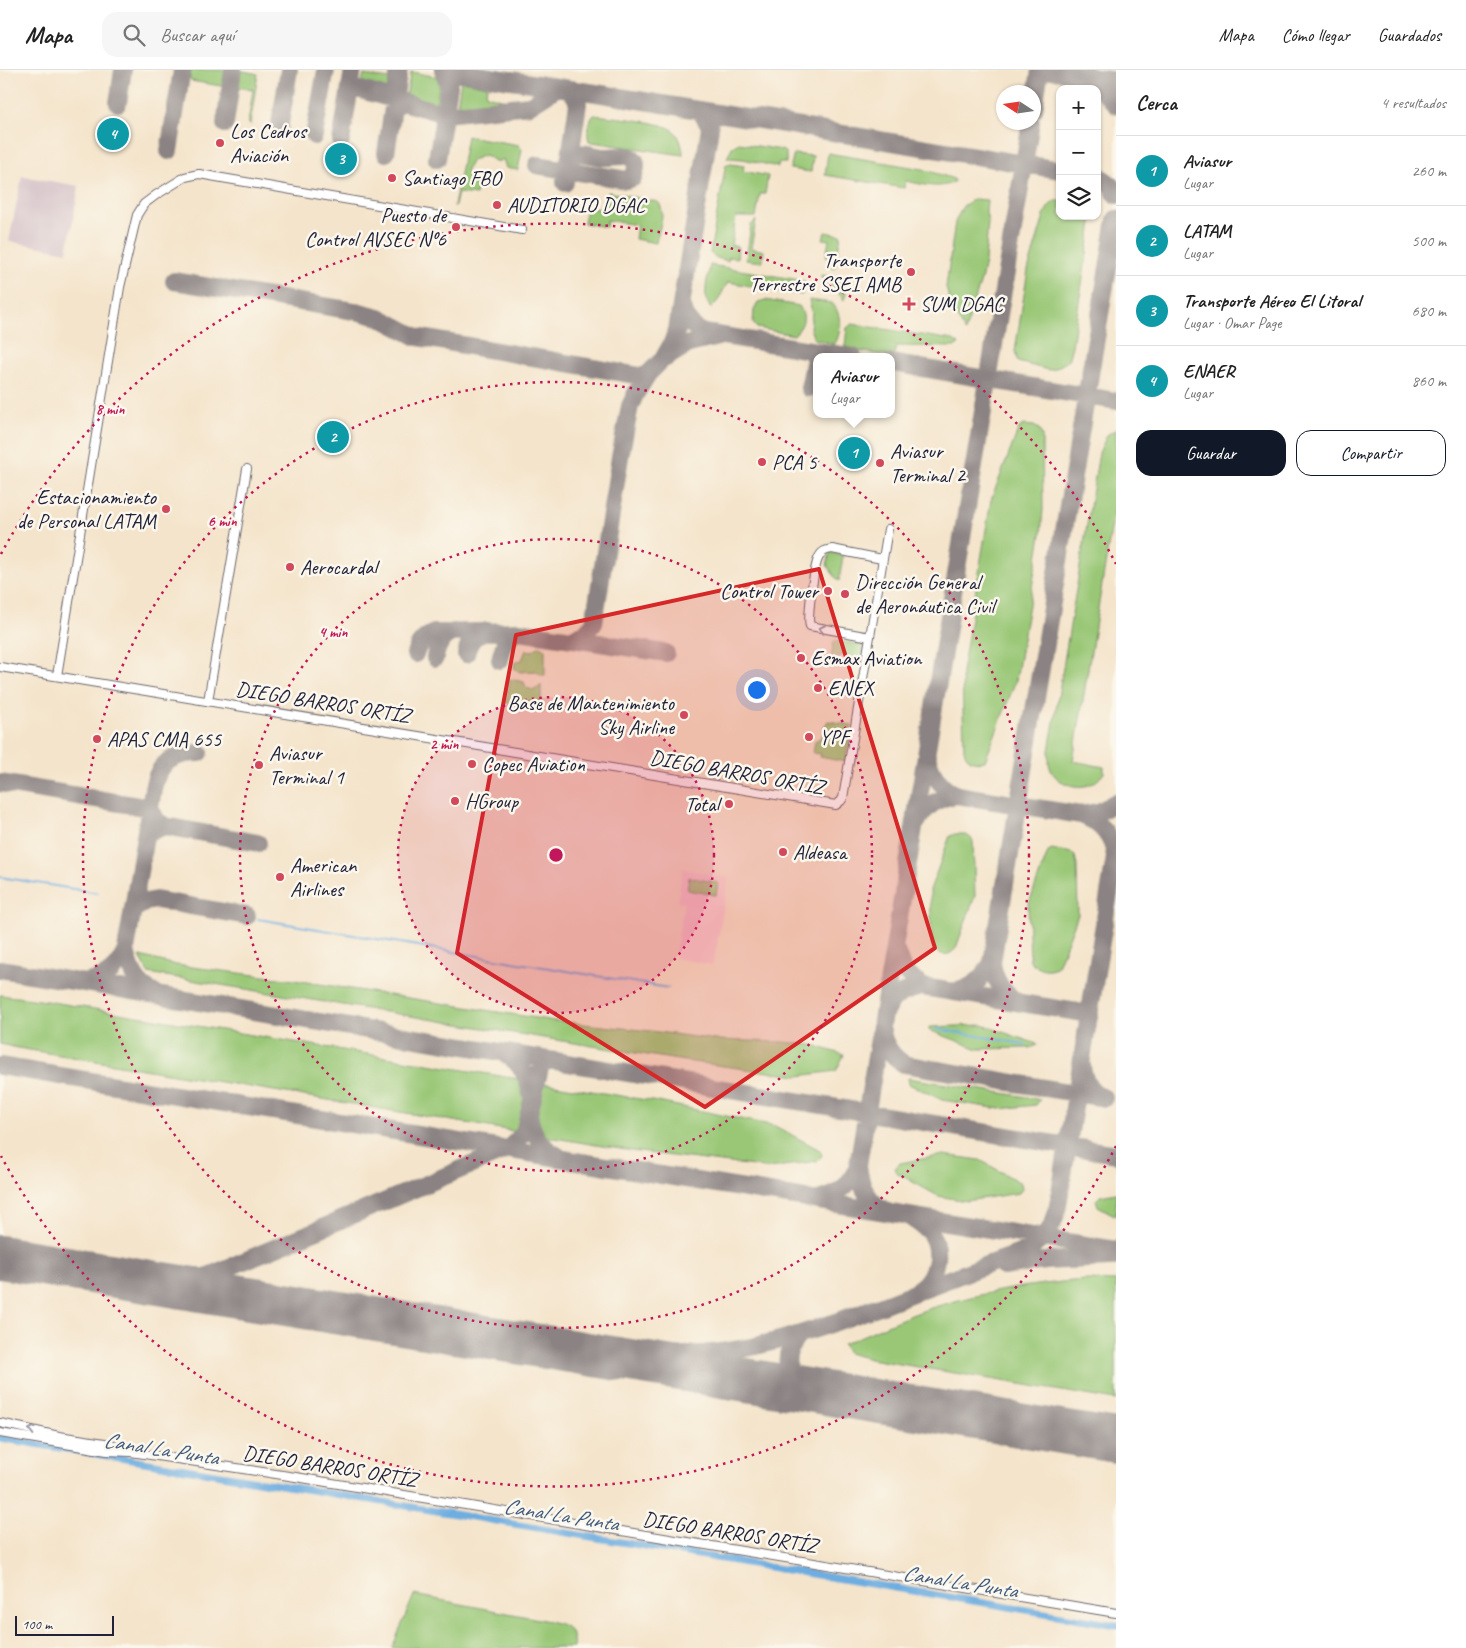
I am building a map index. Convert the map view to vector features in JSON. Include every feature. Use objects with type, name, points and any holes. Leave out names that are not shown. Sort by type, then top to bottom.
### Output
[{"type":"street","points":[[57,676],[120,288],[138,215],[144,204],[185,177],[199,174],[522,230]]},
{"type":"street","points":[[208,701],[246,469]]},
{"type":"street","points":[[882,559],[832,549],[822,552],[817,562],[808,619],[810,626],[870,637],[888,529]]},
{"type":"street","name":"DIEGO BARROS ORTÍZ","points":[[0,667],[833,806],[839,804],[843,798],[870,637]]},
{"type":"street","name":"DIEGO BARROS ORTÍZ","points":[[0,1422],[59,1436],[111,1444],[131,1452]]},
{"type":"street","name":"DIEGO BARROS ORTÍZ","points":[[0,1433],[107,1451],[131,1452],[302,1478],[1116,1613]]},
{"type":"highlighted area","points":[[819,569],[935,948],[705,1107],[457,953],[516,635]]},
{"type":"shaded area","points":[[22,176],[79,186],[67,252],[9,241]]},
{"type":"shaded area","points":[[683,869],[729,878],[713,965],[674,958],[684,903],[677,902]]},
{"type":"green space","points":[[191,70],[226,70],[221,86],[191,81]]},
{"type":"green space","points":[[238,70],[258,74],[250,125],[248,123],[253,89],[235,87]]},
{"type":"green space","points":[[411,72],[439,77],[436,105],[406,96]]},
{"type":"green space","points":[[364,75],[389,79],[387,91],[361,84]]},
{"type":"green space","points":[[461,81],[487,86],[486,95],[510,101],[457,106]]},
{"type":"green space","points":[[594,115],[635,120],[667,127],[678,135],[683,155],[589,141],[588,127]]},
{"type":"green space","points":[[467,136],[519,145],[522,150],[518,170],[506,168],[503,159],[497,162],[485,155],[472,160],[466,171],[471,182],[478,186],[476,195],[458,193],[454,206]]},
{"type":"green space","points":[[739,143],[782,150],[786,153],[786,163],[779,163],[778,167],[743,159],[727,158],[732,147]]},
{"type":"green space","points":[[828,153],[923,169],[954,179],[954,182],[937,186],[906,181],[904,188],[825,175]]},
{"type":"green space","points":[[794,154],[813,156],[811,172],[790,169]]},
{"type":"green space","points":[[726,165],[744,166],[743,171],[768,176],[765,194],[760,194],[756,217],[736,217],[731,245],[738,247],[737,258],[729,257],[728,261],[717,258],[710,253],[725,169]]},
{"type":"green space","points":[[608,192],[658,202],[661,206],[662,216],[656,243],[635,239],[637,225],[607,220],[606,227],[584,223],[586,207],[605,210]]},
{"type":"green space","points":[[974,199],[987,200],[986,213],[988,222],[982,277],[965,332],[950,303],[946,287],[955,222],[963,206]]},
{"type":"green space","points":[[1056,201],[1056,220],[1092,220],[1068,361],[1054,369],[1048,370],[1018,362],[1015,351],[1028,270],[1045,213],[1049,206]]},
{"type":"green space","points":[[756,220],[751,248],[764,251],[762,262],[746,260],[751,225]]},
{"type":"green space","points":[[825,232],[841,235],[835,268],[829,267],[831,257],[826,256],[829,240],[823,239]]},
{"type":"green space","points":[[710,265],[805,281],[802,295],[728,282],[717,302],[711,308],[706,298]]},
{"type":"green space","points":[[821,275],[844,278],[846,280],[847,286],[844,300],[830,284],[821,278]]},
{"type":"green space","points":[[765,300],[799,306],[803,314],[803,321],[794,335],[757,328],[753,323],[754,310],[758,302]]},
{"type":"green space","points":[[809,300],[832,303],[838,312],[840,328],[835,344],[814,339],[810,328],[812,313]]},
{"type":"green space","points":[[852,324],[953,340],[959,344],[954,347],[896,346],[895,353],[871,353],[848,349],[845,346],[847,328]]},
{"type":"green space","points":[[1023,425],[1034,426],[1039,429],[1042,436],[1043,509],[1041,535],[1016,680],[985,761],[977,762],[969,759],[964,749],[962,672],[991,500],[1019,428]]},
{"type":"green space","points":[[1116,429],[1116,499],[1073,761],[1104,767],[1104,773],[1091,784],[1076,786],[1064,783],[1054,775],[1049,763],[1049,751],[1099,453],[1107,435]]},
{"type":"green space","points":[[830,552],[843,556],[839,581],[827,565]]},
{"type":"green space","points":[[834,641],[864,645],[860,665],[860,658],[840,655],[839,658],[831,657]]},
{"type":"green space","points":[[540,646],[545,649],[545,675],[541,675],[536,671],[520,672],[514,668],[515,662],[522,660],[526,650],[532,651]]},
{"type":"green space","points":[[510,679],[524,682],[531,690],[537,689],[541,685],[541,709],[506,703]]},
{"type":"green space","points":[[828,721],[852,725],[845,762],[820,757],[821,754],[813,753],[815,741],[822,737],[823,729]]},
{"type":"green space","points":[[963,834],[973,841],[975,896],[956,948],[950,953],[944,954],[937,952],[932,945],[930,890],[950,836]]},
{"type":"green space","points":[[1051,849],[1072,853],[1075,856],[1077,865],[1078,915],[1058,966],[1047,969],[1040,968],[1030,961],[1028,906],[1048,852]]},
{"type":"green space","points":[[689,877],[718,883],[716,895],[687,890]]},
{"type":"green space","points":[[140,956],[176,965],[294,980],[555,1021],[717,1040],[813,1045],[844,1055],[836,1071],[798,1076],[678,1060],[148,973]]},
{"type":"green space","points":[[0,995],[658,1102],[775,1126],[820,1150],[822,1156],[817,1161],[770,1168],[632,1151],[18,1048],[0,1044]]},
{"type":"green space","points":[[983,1025],[1037,1044],[1029,1048],[978,1049],[929,1030],[929,1027]]},
{"type":"green space","points":[[908,1078],[1040,1100],[1036,1105],[1000,1109],[942,1100],[909,1084]]},
{"type":"green space","points":[[944,1155],[980,1160],[1021,1183],[1022,1189],[1019,1193],[966,1201],[938,1196],[897,1173],[895,1168],[900,1163]]},
{"type":"green space","points":[[1116,1193],[1116,1216],[1098,1206],[1096,1200],[1100,1196]]},
{"type":"green space","points":[[1085,1280],[1116,1281],[1116,1400],[870,1359],[848,1353],[843,1344],[909,1316],[950,1302],[1007,1290]]},
{"type":"green space","points":[[414,1595],[560,1624],[570,1631],[574,1648],[392,1648]]},
{"type":"waterway","points":[[0,877],[98,893]]},
{"type":"waterway","points":[[258,919],[668,988]]},
{"type":"waterway","points":[[936,1029],[1025,1044]]},
{"type":"waterway","name":"Canal La Punta","points":[[0,1438],[1116,1625]]},
{"type":"taxiway","points":[[118,103],[123,70]]},
{"type":"taxiway","points":[[169,151],[182,70]]},
{"type":"taxiway","points":[[225,124],[233,70]]},
{"type":"taxiway","points":[[279,130],[289,70]]},
{"type":"taxiway","points":[[314,136],[326,70]]},
{"type":"taxiway","points":[[341,141],[353,70]]},
{"type":"taxiway","points":[[386,153],[399,70]]},
{"type":"taxiway","points":[[437,159],[449,86],[443,70]]},
{"type":"taxiway","points":[[445,70],[596,93],[1056,169]]},
{"type":"taxiway","points":[[1038,85],[1040,70]]},
{"type":"taxiway","points":[[1051,70],[1116,81]]},
{"type":"taxiway","points":[[1088,74],[1116,105]]},
{"type":"taxiway","points":[[351,87],[445,114],[530,105],[558,87]]},
{"type":"taxiway","points":[[565,183],[565,173],[561,169],[569,162],[578,104],[575,96],[568,89]]},
{"type":"taxiway","points":[[573,638],[585,633],[594,623],[620,457],[630,406],[648,374],[663,359],[677,330],[710,128],[699,110]]},
{"type":"taxiway","points":[[817,1200],[831,1196],[843,1188],[852,1178],[858,1165],[1030,130]]},
{"type":"taxiway","points":[[537,165],[627,180],[633,178],[636,168],[636,162],[628,156],[603,157],[578,153],[570,157]]},
{"type":"taxiway","points":[[1101,177],[1113,187],[1116,195]]},
{"type":"taxiway","points":[[953,992],[971,986],[981,978],[992,962],[1116,219]]},
{"type":"taxiway","points":[[174,281],[360,312],[379,317],[417,337],[646,377]]},
{"type":"taxiway","points":[[681,305],[689,322],[705,333],[828,353]]},
{"type":"taxiway","points":[[664,359],[689,344],[718,337]]},
{"type":"taxiway","points":[[811,350],[813,354]]},
{"type":"taxiway","points":[[895,364],[1116,401]]},
{"type":"taxiway","points":[[809,388],[813,369]]},
{"type":"taxiway","points":[[466,654],[473,639],[487,631]]},
{"type":"taxiway","points":[[415,654],[422,641],[434,633],[519,631],[666,653]]},
{"type":"taxiway","points":[[500,660],[505,643],[514,633],[519,631]]},
{"type":"taxiway","points":[[435,658],[441,642],[454,632]]},
{"type":"taxiway","points":[[154,993],[138,981],[126,950],[153,789],[159,772],[169,761],[182,755],[200,753]]},
{"type":"taxiway","points":[[927,755],[937,779],[957,795]]},
{"type":"taxiway","points":[[0,783],[150,808],[157,821],[165,826]]},
{"type":"taxiway","points":[[917,822],[934,803],[957,795],[1081,815],[1105,831],[1112,843],[1115,857]]},
{"type":"taxiway","points":[[1081,815],[1099,812],[1116,802]]},
{"type":"taxiway","points":[[155,830],[165,826],[258,843]]},
{"type":"taxiway","points":[[569,1351],[660,1356],[705,1354],[751,1347],[813,1330],[874,1308],[1020,1253],[1044,1237],[1052,1226],[1057,1211],[1116,851]]},
{"type":"taxiway","points":[[134,909],[146,902],[156,900],[247,916]]},
{"type":"taxiway","points":[[895,949],[904,972],[923,987]]},
{"type":"taxiway","points":[[87,982],[100,979],[111,972],[120,962],[126,950]]},
{"type":"taxiway","points":[[992,962],[995,975],[1003,990],[1018,1002]]},
{"type":"taxiway","points":[[0,969],[1116,1154]]},
{"type":"taxiway","points":[[885,1012],[896,997],[923,987],[1090,1014]]},
{"type":"taxiway","points":[[882,1031],[889,1050],[904,1064],[1104,1098],[1088,1085],[1082,1065]]},
{"type":"taxiway","points":[[505,1054],[516,1062],[524,1073],[532,1098]]},
{"type":"taxiway","points":[[182,1287],[507,1150],[524,1133],[542,1060]]},
{"type":"taxiway","points":[[0,1066],[1116,1250]]},
{"type":"taxiway","points":[[529,1114],[532,1128],[538,1139],[558,1156]]},
{"type":"taxiway","points":[[858,1165],[863,1186],[869,1198],[886,1211]]},
{"type":"taxiway","points":[[910,1217],[929,1232],[933,1239],[936,1254],[936,1262],[930,1277],[918,1289]]},
{"type":"taxiway","points":[[1003,1267],[1045,1261],[1112,1258]]},
{"type":"taxiway","points":[[799,1335],[790,1350],[788,1364],[793,1377],[805,1390]]},
{"type":"runway","points":[[0,1257],[1116,1441]]},
{"type":"place","name":"ENAER","points":[[113,134]]},
{"type":"place","name":"Los Cedros Aviación","points":[[220,143]]},
{"type":"place","name":"Transporte Aéreo El Litoral","points":[[341,159]]},
{"type":"place","name":"Santiago FBO","points":[[392,178]]},
{"type":"place","name":"AUDITORIO DGAC","points":[[497,205]]},
{"type":"place","name":"Puesto de Control AVSEC Nº6","points":[[456,227]]},
{"type":"place","name":"Transporte Terrestre SSEI AMB","points":[[911,272]]},
{"type":"place","name":"SUM DGAC","points":[[909,304]]},
{"type":"place","name":"LATAM","points":[[333,437]]},
{"type":"place","name":"Aviasur","points":[[854,453]]},
{"type":"place","name":"PCA 5","points":[[762,462]]},
{"type":"place","name":"Aviasur Terminal 2","points":[[880,463]]},
{"type":"place","name":"Estacionamiento de Personal LATAM","points":[[166,509]]},
{"type":"place","name":"Aerocardal","points":[[290,567]]},
{"type":"place","name":"Control Tower","points":[[828,591]]},
{"type":"place","name":"Dirección General de Aeronáutica Civil","points":[[845,594]]},
{"type":"place","name":"Esmax Aviation","points":[[801,658]]},
{"type":"place","name":"ENEX","points":[[818,688]]},
{"type":"place","name":"Base de Mantenimiento Sky Airline","points":[[684,715]]},
{"type":"place","name":"YPF","points":[[809,737]]},
{"type":"place","name":"APAS CMA 655","points":[[97,739]]},
{"type":"place","name":"Copec Aviation","points":[[472,764]]},
{"type":"place","name":"Aviasur Terminal 1","points":[[259,765]]},
{"type":"place","name":"HGroup","points":[[455,801]]},
{"type":"place","name":"Total","points":[[729,804]]},
{"type":"place","name":"Aldeasa","points":[[783,852]]},
{"type":"place","name":"American Airlines","points":[[280,877]]}]
